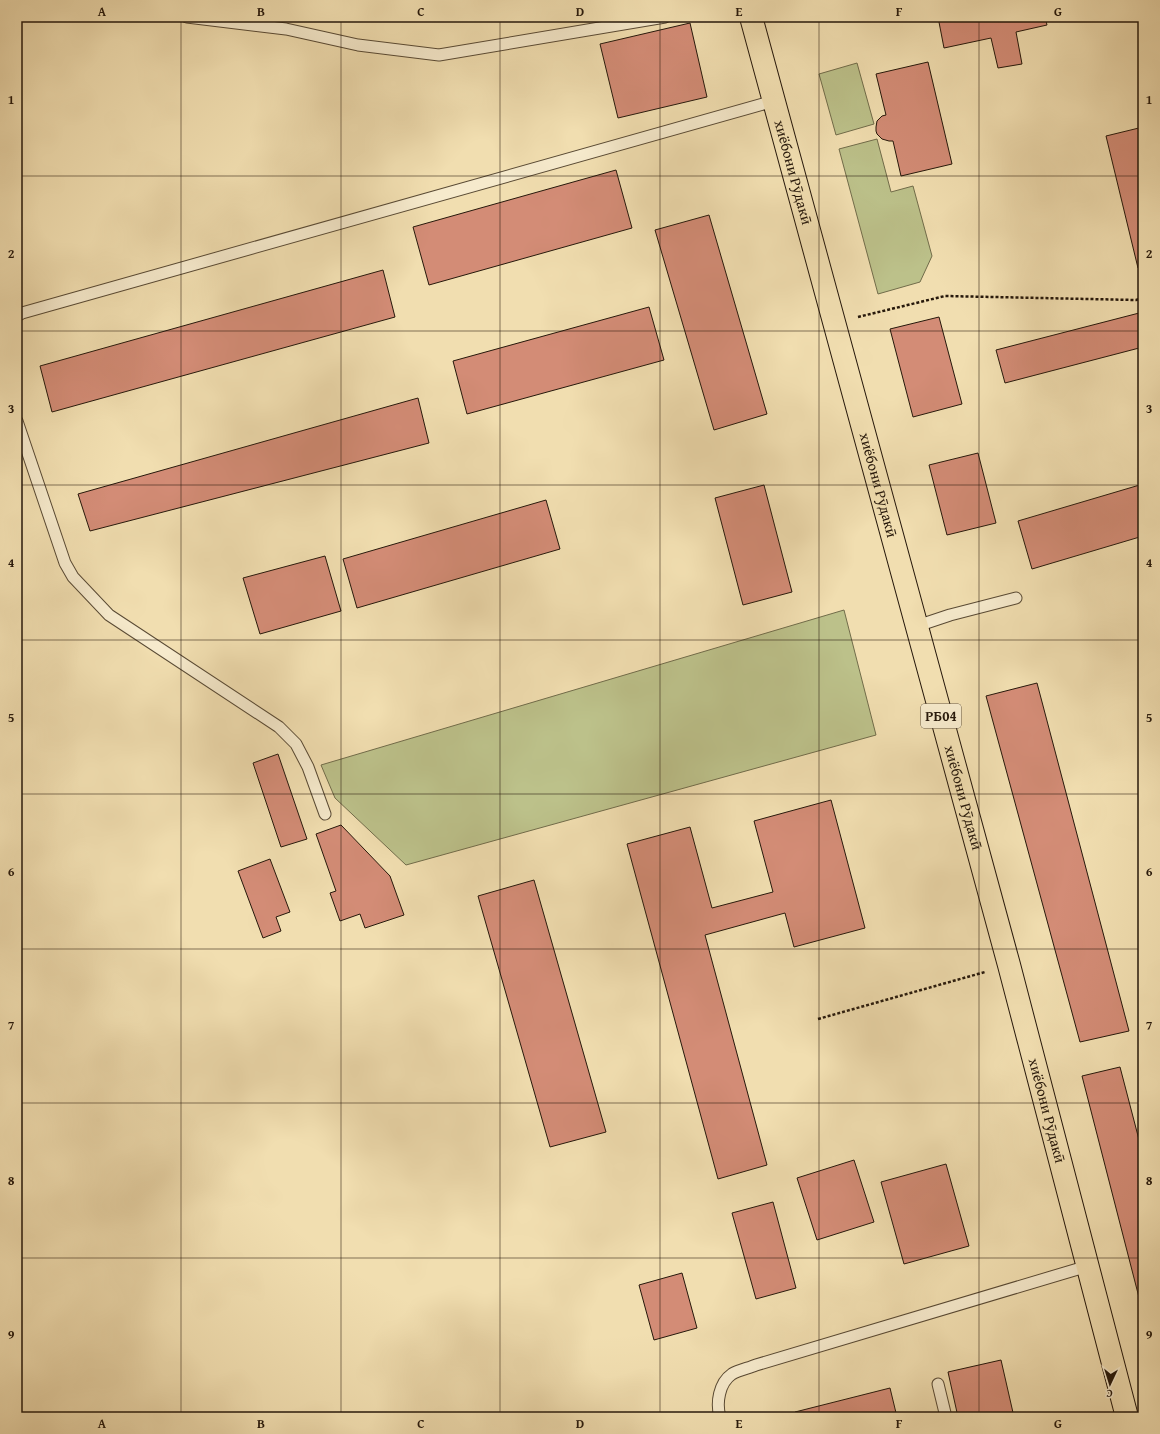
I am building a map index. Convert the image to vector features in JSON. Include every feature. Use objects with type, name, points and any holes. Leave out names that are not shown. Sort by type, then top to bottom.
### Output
[{"type":"main road","name":"хиёбони Рӯдакӣ","points":[[751,17],[1009,965],[1126,1417]]},
{"type":"lane","points":[[187,17],[286,29],[358,45],[439,55],[665,17]]},
{"type":"lane","points":[[17,316],[29,311],[774,101]]},
{"type":"lane","points":[[17,421],[64,563],[73,577],[109,615],[279,727],[296,744],[308,767],[325,814]]},
{"type":"lane","points":[[917,626],[950,615],[1016,598]]},
{"type":"lane","points":[[720,1417],[718,1397],[724,1384],[732,1374],[764,1363],[1088,1266]]},
{"type":"lane","points":[[938,1384],[946,1417]]},
{"type":"path","points":[[835,322],[945,296],[1136,300],[1143,298]]},
{"type":"path","points":[[818,1019],[1009,965]]},
{"type":"green space","points":[[857,63],[874,124],[836,135],[819,74]]},
{"type":"green space","points":[[877,139],[891,192],[913,186],[932,256],[920,282],[878,294],[839,149]]},
{"type":"green space","points":[[844,610],[876,735],[406,865],[335,798],[321,765]]},
{"type":"building","points":[[938,17],[1045,17],[1047,25],[1016,32],[1022,64],[998,68],[991,38],[944,48]]},
{"type":"building","points":[[690,23],[707,97],[618,118],[600,44]]},
{"type":"building","points":[[928,62],[952,164],[901,176],[893,141],[882,139],[876,131],[877,121],[882,116],[886,115],[876,74]]},
{"type":"building","points":[[1143,127],[1143,266],[1138,268],[1106,136]]},
{"type":"building","points":[[616,170],[632,228],[429,285],[413,227]]},
{"type":"building","points":[[709,215],[767,414],[714,430],[655,230]]},
{"type":"building","points":[[383,270],[395,317],[52,412],[40,366]]},
{"type":"building","points":[[649,307],[664,360],[467,414],[453,361]]},
{"type":"building","points":[[1143,312],[1143,347],[1005,383],[996,350]]},
{"type":"building","points":[[939,317],[962,404],[913,417],[890,329]]},
{"type":"building","points":[[418,398],[429,443],[90,531],[78,494]]},
{"type":"building","points":[[978,453],[996,523],[947,535],[929,465]]},
{"type":"building","points":[[1143,484],[1143,536],[1032,569],[1018,521]]},
{"type":"building","points":[[764,485],[792,592],[743,605],[715,498]]},
{"type":"building","points":[[546,500],[560,549],[357,608],[343,559]]},
{"type":"building","points":[[325,556],[341,611],[260,634],[243,578]]},
{"type":"building","points":[[1037,683],[1129,1031],[1080,1042],[986,696]]},
{"type":"building","points":[[278,754],[307,839],[281,847],[253,763]]},
{"type":"building","points":[[831,800],[865,928],[794,947],[785,913],[705,935],[767,1165],[718,1179],[627,844],[690,827],[712,908],[773,892],[754,821]]},
{"type":"building","points":[[341,825],[390,876],[404,915],[365,928],[360,914],[340,921],[330,893],[336,891],[316,834]]},
{"type":"building","points":[[270,859],[290,912],[276,917],[281,931],[263,938],[238,871]]},
{"type":"building","points":[[534,880],[606,1132],[550,1147],[478,896]]},
{"type":"building","points":[[1120,1067],[1143,1155],[1143,1313],[1082,1076]]},
{"type":"building","points":[[854,1160],[874,1222],[817,1240],[797,1178]]},
{"type":"building","points":[[946,1164],[969,1246],[904,1264],[881,1182]]},
{"type":"building","points":[[773,1202],[796,1288],[756,1299],[732,1213]]},
{"type":"building","points":[[682,1273],[697,1328],[654,1340],[639,1285]]},
{"type":"building","points":[[1001,1360],[1014,1417],[958,1417],[948,1372]]},
{"type":"building","points":[[890,1388],[897,1417],[796,1417],[795,1412]]}]
